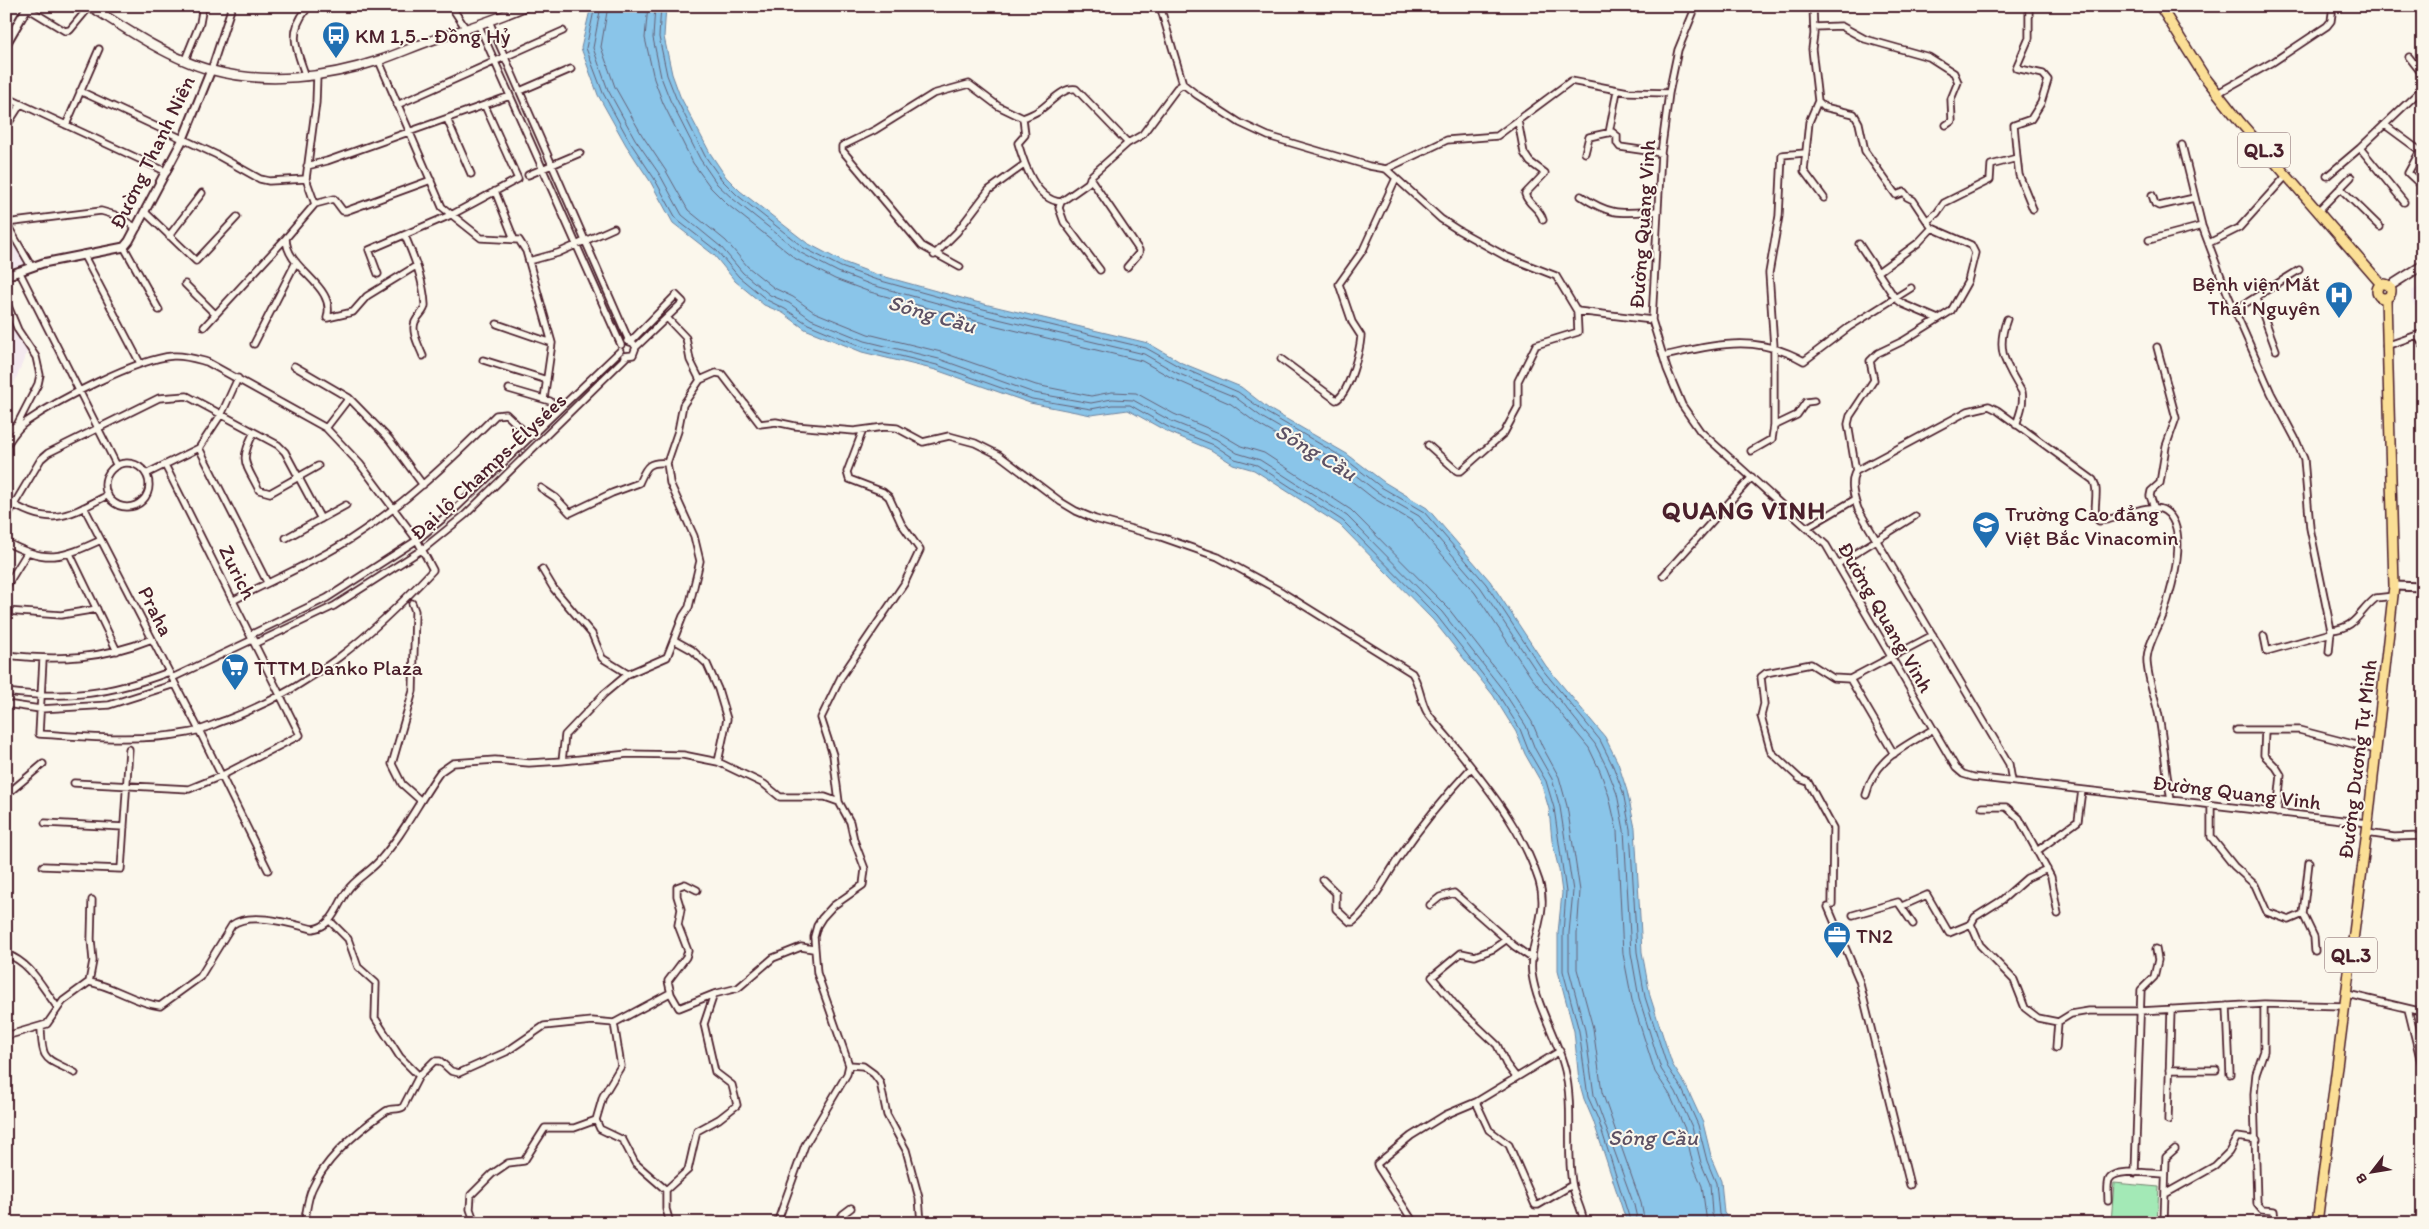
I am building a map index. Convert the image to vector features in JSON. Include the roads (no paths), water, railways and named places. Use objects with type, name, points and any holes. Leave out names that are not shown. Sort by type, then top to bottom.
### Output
[{"type":"highway","name":"QL.3","points":[[2160,6],[2204,76],[2317,212],[2385,285]]},
{"type":"highway","name":"Đường Dương Tự Minh","points":[[2317,1223],[2347,994],[2394,596],[2386,298],[2382,298],[2377,294],[2385,285]]},
{"type":"main road","points":[[90,6],[185,60],[211,70],[264,78],[286,79],[317,75],[379,61],[478,26],[526,6]]},
{"type":"main road","points":[[2385,285],[2423,265]]},
{"type":"street","points":[[7,42],[28,7],[65,31],[70,30],[90,6]]},
{"type":"street","points":[[185,60],[200,23],[203,6]]},
{"type":"street","points":[[211,70],[232,6]]},
{"type":"street","points":[[451,6],[466,29]]},
{"type":"street","points":[[1160,6],[1183,84],[1240,123],[1268,136],[1341,159],[1386,169],[1441,219],[1458,230],[1505,256],[1556,276],[1577,311],[1578,332],[1536,345],[1518,381],[1518,407],[1501,437],[1461,471],[1458,471],[1428,445]]},
{"type":"street","name":"Đường Quang Vinh","points":[[1696,6],[1678,50],[1669,93],[1661,153],[1652,320],[1675,392],[1689,417],[1700,431],[1826,545],[1956,768],[1963,774],[2012,781],[2277,813],[2367,828],[2394,837],[2423,836]]},
{"type":"street","points":[[1813,6],[1812,49],[1818,101],[1809,122],[1804,153],[1804,174],[1824,198]]},
{"type":"street","points":[[2029,6],[2029,38],[2016,68],[2043,74],[2048,80],[2041,102],[2031,119],[2014,125],[2019,175],[2033,209]]},
{"type":"street","points":[[2218,93],[2273,62],[2327,26],[2331,21],[2333,6]]},
{"type":"street","points":[[306,10],[298,20],[294,36],[306,77]]},
{"type":"street","points":[[489,21],[630,341],[636,347]]},
{"type":"street","points":[[478,26],[577,245],[620,348],[626,357]]},
{"type":"street","points":[[1814,27],[1841,26],[1866,39],[1929,57],[1946,67],[1954,73],[1958,82],[1951,99],[1952,121],[1946,124]]},
{"type":"street","points":[[397,105],[563,31]]},
{"type":"street","points":[[66,125],[99,49]]},
{"type":"street","points":[[2409,58],[2423,75]]},
{"type":"street","points":[[379,61],[442,207],[481,238],[519,240],[529,261],[552,343],[547,380],[547,400],[510,389]]},
{"type":"street","points":[[520,91],[571,69]]},
{"type":"street","name":"Đường Thanh Niên","points":[[6,276],[31,266],[124,247],[138,228],[167,172],[183,139],[211,70]]},
{"type":"street","points":[[315,204],[306,179],[316,103],[317,75]]},
{"type":"street","points":[[1386,169],[1447,140],[1495,137],[1571,81],[1640,94],[1669,93]]},
{"type":"street","points":[[960,268],[934,255],[916,240],[846,156],[842,146],[875,130],[934,94],[966,84],[971,85],[998,106],[1023,118],[1037,112],[1058,96],[1073,88],[1128,142]]},
{"type":"street","points":[[1061,202],[1088,183],[1090,178],[1128,142],[1142,135],[1177,88],[1183,84]]},
{"type":"street","points":[[2328,176],[2423,88]]},
{"type":"street","points":[[1609,133],[1617,90]]},
{"type":"street","points":[[80,91],[183,139],[260,179],[269,181],[306,179]]},
{"type":"street","points":[[307,166],[328,161],[510,96]]},
{"type":"street","points":[[6,97],[167,172]]},
{"type":"street","points":[[1818,101],[1824,107],[1854,114],[1859,123],[1865,151],[1896,195],[1904,192],[1907,197],[1913,200],[1932,228],[1971,245],[1975,253],[1968,281],[1951,311],[1902,341],[1878,353],[1870,361],[1874,380],[1850,416],[1848,424],[1856,471],[1852,480],[1854,500],[2009,764],[2012,781]]},
{"type":"street","points":[[6,128],[20,104]]},
{"type":"street","points":[[378,274],[369,250],[453,214],[518,178],[485,106]]},
{"type":"street","points":[[1023,118],[1025,135],[1018,143],[1025,164],[1038,189],[1048,198],[1061,202]]},
{"type":"street","points":[[447,119],[471,174]]},
{"type":"street","points":[[1518,121],[1524,153],[1530,162],[1545,173],[1525,194],[1528,200],[1541,212],[1543,220]]},
{"type":"street","points":[[2385,125],[2421,152],[2408,174],[2423,187]]},
{"type":"street","points":[[1585,153],[1590,138],[1609,133],[1615,134],[1620,147],[1661,153]]},
{"type":"street","points":[[2182,145],[2202,226],[2235,310],[2304,459],[2310,528],[2331,632],[2329,652]]},
{"type":"street","points":[[2360,148],[2404,202]]},
{"type":"street","points":[[528,175],[580,153]]},
{"type":"street","points":[[1751,451],[1772,439],[1774,426],[1774,347],[1769,273],[1779,216],[1782,155],[1804,153]]},
{"type":"street","points":[[1927,221],[1937,214],[1944,203],[1990,180],[1991,165],[2017,158]]},
{"type":"street","points":[[934,255],[957,232],[988,190],[1025,164]]},
{"type":"street","points":[[2209,243],[2239,228],[2286,176]]},
{"type":"street","points":[[2317,212],[2351,177]]},
{"type":"street","points":[[1090,178],[1139,250],[1139,253],[1128,267]]},
{"type":"street","points":[[1281,359],[1336,400],[1340,398],[1348,386],[1361,336],[1352,322],[1339,284],[1363,250],[1396,178]]},
{"type":"street","points":[[204,326],[315,204],[334,200],[343,211],[346,211],[431,180]]},
{"type":"street","points":[[2340,188],[2380,227]]},
{"type":"street","points":[[495,191],[514,239]]},
{"type":"street","points":[[169,236],[202,192]]},
{"type":"street","points":[[2152,194],[2155,204],[2159,206],[2194,198]]},
{"type":"street","points":[[1581,196],[1598,208],[1611,213],[1658,211]]},
{"type":"street","points":[[1061,202],[1060,215],[1064,222],[1100,270]]},
{"type":"street","points":[[31,266],[6,223],[101,211],[115,215],[138,228]]},
{"type":"street","points":[[146,213],[196,261],[237,217]]},
{"type":"street","points":[[2149,240],[2202,226]]},
{"type":"street","points":[[529,261],[558,253],[614,228]]},
{"type":"street","points":[[1878,272],[1918,243],[1932,228]]},
{"type":"street","points":[[405,236],[416,266],[425,307],[415,321],[414,328],[423,356]]},
{"type":"street","points":[[286,238],[287,247],[296,262],[326,295],[329,309],[327,318],[353,312],[367,296],[416,266]]},
{"type":"street","points":[[1859,244],[1895,298],[1902,304],[1938,318]]},
{"type":"street","points":[[124,247],[159,310]]},
{"type":"street","points":[[84,254],[140,363]]},
{"type":"street","points":[[254,344],[296,262]]},
{"type":"street","points":[[2235,310],[2299,270]]},
{"type":"street","points":[[18,271],[117,466]]},
{"type":"street","points":[[185,284],[215,314]]},
{"type":"street","points":[[1663,356],[1714,346],[1749,343],[1774,347],[1804,361],[1833,338],[1911,288]]},
{"type":"street","name":"Đại lộ Champs-Élysées","points":[[6,704],[40,708],[109,705],[172,678],[254,638],[327,598],[417,540],[457,507],[676,295],[683,302],[636,347],[634,355],[626,357],[465,515],[423,549],[334,606],[254,638]]},
{"type":"street","points":[[2257,298],[2276,350]]},
{"type":"street","points":[[6,301],[18,330],[36,358],[40,375],[38,384],[16,425],[6,431]]},
{"type":"street","points":[[1577,311],[1652,320]]},
{"type":"street","points":[[667,318],[686,338],[690,360],[700,380]]},
{"type":"street","points":[[2007,319],[2001,334],[2002,355],[2022,392],[2023,398],[2016,424]]},
{"type":"street","points":[[497,324],[552,343]]},
{"type":"street","points":[[2386,346],[2421,334],[2423,345]]},
{"type":"street","points":[[2154,507],[2150,496],[2151,491],[2160,483],[2166,446],[2176,418],[2157,346]]},
{"type":"street","points":[[6,446],[14,433],[25,423],[80,392],[140,363],[174,356],[188,356],[207,362],[238,378],[326,428],[360,464],[417,540],[433,570],[396,610],[339,659],[282,696],[241,714],[188,733],[123,740],[39,734],[43,660]]},
{"type":"street","points":[[483,360],[547,380]]},
{"type":"street","points":[[294,366],[349,398],[389,439],[423,486]]},
{"type":"street","points":[[562,761],[563,742],[568,730],[604,694],[628,674],[667,657],[692,598],[700,561],[694,536],[670,483],[667,463],[678,431],[682,406],[700,380],[716,373],[722,374],[760,424],[776,422],[795,426],[863,430],[884,427],[897,428],[923,442],[949,436],[975,443],[999,455],[1061,502],[1076,511],[1095,519],[1161,537],[1218,557],[1282,592],[1412,673],[1421,689],[1428,712],[1511,819],[1539,882],[1543,912],[1538,926],[1532,975],[1542,1011],[1560,1051],[1569,1094],[1572,1185],[1582,1206],[1584,1223]]},
{"type":"street","points":[[146,474],[200,448],[222,413],[238,378]]},
{"type":"street","points":[[6,518],[41,459],[159,398],[188,396],[278,445],[285,452],[320,519]]},
{"type":"street","points":[[326,428],[349,398]]},
{"type":"street","points":[[1774,426],[1797,415],[1806,402],[1814,401]]},
{"type":"street","points":[[1856,471],[1968,411],[1981,407],[1993,407],[2093,480],[2097,488],[2096,516],[2099,521],[2154,507],[2170,515],[2178,533],[2178,552],[2162,615],[2146,659],[2159,719],[2171,800]]},
{"type":"street","points":[[234,600],[348,541],[393,510],[423,486],[496,415],[506,414],[530,437]]},
{"type":"street","points":[[777,1223],[805,1145],[847,1074],[849,1065],[817,973],[813,949],[816,926],[844,898],[860,889],[866,877],[865,869],[852,836],[850,822],[839,802],[833,754],[822,722],[824,711],[841,677],[904,584],[920,550],[901,523],[889,497],[883,492],[849,479],[847,472],[863,430]]},
{"type":"street","points":[[254,432],[244,452],[245,461],[258,490],[270,493],[318,466]]},
{"type":"street","points":[[200,448],[267,582]]},
{"type":"street","points":[[123,463],[136,465],[146,474],[149,481],[147,496],[136,506],[123,507],[108,495],[106,482],[108,475],[117,466],[123,463]]},
{"type":"street","points":[[541,488],[556,498],[570,513],[612,492],[639,483],[644,469],[651,464],[667,463]]},
{"type":"street","name":"Zurich","points":[[165,465],[254,638],[300,735],[221,776]]},
{"type":"street","points":[[1663,576],[1752,477]]},
{"type":"street","points":[[6,500],[45,518],[63,516],[108,495]]},
{"type":"street","points":[[1808,527],[1854,500]]},
{"type":"street","points":[[286,538],[346,505]]},
{"type":"street","name":"Praha","points":[[84,507],[199,730],[268,870]]},
{"type":"street","points":[[1838,564],[1915,516]]},
{"type":"street","points":[[6,542],[27,553],[50,556],[70,554],[101,540]]},
{"type":"street","points":[[6,586],[27,553]]},
{"type":"street","points":[[70,554],[117,651]]},
{"type":"street","points":[[542,569],[554,588],[592,634],[602,658],[628,674]]},
{"type":"street","points":[[2394,586],[2423,587]]},
{"type":"street","points":[[2264,636],[2267,651],[2343,629],[2350,626],[2376,598],[2394,596]]},
{"type":"street","points":[[412,603],[415,610],[413,691],[392,764],[402,784],[420,800]]},
{"type":"street","points":[[6,611],[61,615],[97,609]]},
{"type":"street","points":[[1910,1185],[1858,980],[1830,906],[1832,826],[1808,782],[1800,779],[1773,755],[1761,716],[1764,704],[1760,681],[1766,673],[1806,664],[1815,665],[1833,678],[1850,679],[1933,635]]},
{"type":"street","points":[[6,655],[43,660],[96,656],[152,639]]},
{"type":"street","points":[[674,640],[692,650],[707,664],[718,689],[727,719],[718,762]]},
{"type":"street","name":"Đại lộ Champs-Élysées","points":[[6,692],[40,696],[106,692],[172,678]]},
{"type":"street","points":[[1850,679],[1894,754]]},
{"type":"street","points":[[1866,795],[1874,772],[1884,760],[1933,729]]},
{"type":"street","points":[[2236,730],[2299,730],[2376,750]]},
{"type":"street","points":[[2265,730],[2264,755],[2276,766],[2281,775],[2277,813]]},
{"type":"street","points":[[43,866],[121,869],[129,749]]},
{"type":"street","points":[[89,982],[104,984],[150,1004],[160,1006],[200,977],[232,925],[237,921],[242,919],[277,921],[316,929],[329,920],[338,910],[350,887],[378,862],[440,772],[453,763],[495,760],[529,763],[628,754],[678,754],[718,762],[764,784],[780,798],[825,797],[839,802]]},
{"type":"street","points":[[6,795],[43,764]]},
{"type":"street","points":[[1323,880],[1336,893],[1336,910],[1346,919],[1353,922],[1367,907],[1399,858],[1448,793],[1471,768]]},
{"type":"street","points":[[74,783],[189,789],[221,776]]},
{"type":"street","points":[[2037,851],[2078,822],[2082,790]]},
{"type":"street","points":[[2212,805],[2211,837],[2234,866],[2255,885],[2267,912],[2289,920],[2302,914]]},
{"type":"street","points":[[1982,807],[2000,806],[2012,810],[2047,869],[2054,886],[2058,914]]},
{"type":"street","points":[[45,823],[124,827]]},
{"type":"street","points":[[2309,862],[2302,914],[2314,936],[2315,951]]},
{"type":"street","points":[[1902,906],[1927,895],[1949,933],[1971,924],[1975,918],[2002,900],[2026,878],[2047,869]]},
{"type":"street","points":[[697,890],[685,884],[677,887],[681,909],[678,925],[688,951],[686,957],[668,979],[670,993],[679,1008],[714,994],[738,988],[773,958],[801,947],[813,949]]},
{"type":"street","points":[[1430,905],[1440,897],[1454,893],[1507,940],[1533,959]]},
{"type":"street","points":[[6,1036],[47,1024],[64,1001],[89,982],[93,961],[90,939],[92,900]]},
{"type":"street","points":[[1853,915],[1894,901],[1902,906],[1914,924]]},
{"type":"street","points":[[329,920],[348,939],[358,967],[376,983],[377,1021],[400,1057],[419,1076]]},
{"type":"street","points":[[1971,924],[1980,945],[2014,980],[2026,1008],[2038,1018],[2058,1022],[2080,1012],[2140,1011],[2264,1004],[2345,1006]]},
{"type":"street","points":[[1507,940],[1493,949],[1475,956],[1462,953],[1432,978],[1456,1006],[1497,1045],[1506,1064],[1516,1077]]},
{"type":"street","points":[[2136,1173],[2141,990],[2156,972],[2159,955],[2156,949]]},
{"type":"street","points":[[6,954],[18,959],[27,966],[58,1008]]},
{"type":"street","points":[[304,1223],[307,1204],[313,1186],[346,1142],[387,1110],[399,1110],[403,1107],[419,1076],[431,1063],[437,1060],[450,1071],[459,1073],[506,1052],[544,1026],[592,1021],[614,1023],[670,993]]},
{"type":"street","points":[[670,1223],[666,1209],[666,1190],[688,1170],[698,1131],[719,1119],[737,1105],[732,1085],[715,1072],[704,1024],[714,994]]},
{"type":"street","points":[[2347,994],[2423,1012]]},
{"type":"street","points":[[2264,1004],[2264,1051],[2256,1074],[2254,1094],[2257,1140],[2257,1204],[2262,1210],[2274,1211],[2275,1223]]},
{"type":"street","points":[[2226,1006],[2230,1074]]},
{"type":"street","points":[[2168,1120],[2171,1009]]},
{"type":"street","points":[[2408,1009],[2423,1070]]},
{"type":"street","points":[[2056,1048],[2058,1022]]},
{"type":"street","points":[[614,1023],[620,1066],[603,1096],[596,1120],[600,1129],[622,1140],[635,1163],[666,1190]]},
{"type":"street","points":[[41,1027],[44,1055],[47,1059],[75,1073]]},
{"type":"street","points":[[1414,1223],[1378,1167],[1378,1164],[1418,1132],[1445,1115],[1476,1102],[1560,1051]]},
{"type":"street","points":[[849,1065],[863,1066],[874,1074],[880,1082],[888,1119],[906,1150],[919,1198],[921,1223]]},
{"type":"street","points":[[2169,1070],[2216,1070]]},
{"type":"street","points":[[1476,1102],[1489,1130],[1509,1145],[1535,1205],[1572,1185]]},
{"type":"street","points":[[475,1223],[470,1209],[471,1195],[494,1172],[508,1163],[524,1161],[545,1128],[574,1128],[596,1120]]},
{"type":"street","points":[[2165,1194],[2215,1166],[2229,1152],[2235,1138],[2257,1140]]},
{"type":"street","points":[[2164,1223],[2166,1157],[2174,1149]]},
{"type":"street","points":[[2108,1200],[2108,1182],[2114,1175],[2136,1173],[2165,1174]]},
{"type":"street","points":[[837,1223],[843,1214],[851,1208]]},
{"type":"water","name":"Sông Cầu","points":[[591,6],[666,6],[664,37],[672,74],[680,96],[710,153],[726,177],[740,191],[807,243],[843,262],[875,274],[976,302],[1148,343],[1182,363],[1241,387],[1269,409],[1347,454],[1384,482],[1427,508],[1490,581],[1546,666],[1605,737],[1618,763],[1627,791],[1635,828],[1642,952],[1650,996],[1672,1064],[1686,1086],[1703,1123],[1712,1160],[1721,1181],[1724,1213],[1732,1223],[1627,1223],[1579,1081],[1574,1031],[1558,971],[1558,933],[1562,893],[1552,841],[1549,809],[1541,782],[1525,754],[1516,732],[1493,695],[1433,620],[1340,525],[1254,470],[1233,464],[1211,450],[1166,431],[1128,410],[1091,415],[1030,403],[936,370],[862,352],[805,329],[783,313],[764,305],[735,281],[714,255],[673,223],[650,181],[626,145],[598,95],[581,48]]},
{"type":"place","name":"KM 1,5 - Đồng Hỷ","points":[[336,59]]},
{"type":"place","name":"Bệnh viện Mắt Thái Nguyên","points":[[2339,319]]},
{"type":"place","name":"Trường Cao đẳng Việt Bắc Vinacomin","points":[[1986,549]]},
{"type":"place","name":"TTTM Danko Plaza","points":[[235,691]]},
{"type":"place","name":"TN2","points":[[1837,959]]},
{"type":"district","name":"QUANG VINH","points":[[1744,510]]}]
